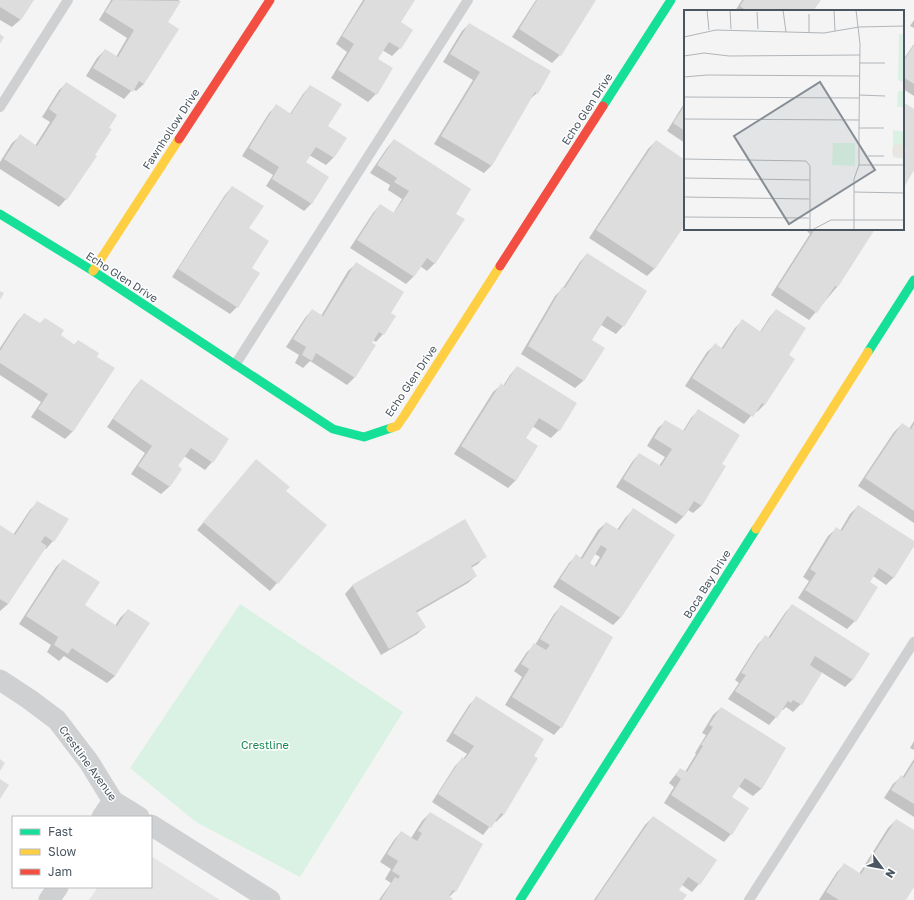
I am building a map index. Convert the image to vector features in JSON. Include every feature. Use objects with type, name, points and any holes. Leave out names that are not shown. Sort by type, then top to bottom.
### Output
[{"type":"street","name":"Fawnhollow Drive","points":[[92,271],[270,0]]},
{"type":"street","name":"Echo Glen Drive","points":[[0,214],[92,271],[333,429],[364,437],[396,426],[404,416],[671,0]]},
{"type":"street","name":"Boca Bay Drive","points":[[520,900],[914,280]]},
{"type":"street","name":"Crestline Avenue","points":[[0,680],[57,720],[89,762],[107,809],[135,816]]},
{"type":"street","points":[[152,826],[270,900]]},
{"type":"street","points":[[49,900],[57,888]]},
{"type":"lane","points":[[0,107],[68,0]]},
{"type":"lane","points":[[235,364],[468,0]]},
{"type":"lane","points":[[749,900],[914,642]]},
{"type":"shaded area","points":[[152,857],[220,900],[89,900],[97,888],[152,888]]},
{"type":"green space","name":"Crestline","points":[[240,604],[403,712],[300,877],[196,822],[130,768]]},
{"type":"building","points":[[0,0],[34,0],[21,20],[0,7]]},
{"type":"building","points":[[113,0],[181,1],[168,22],[179,29],[144,84],[139,81],[133,92],[93,68],[105,49],[118,57],[134,30],[105,12]]},
{"type":"building","points":[[365,0],[415,0],[401,22],[413,30],[401,49],[389,42],[378,59],[393,68],[377,95],[338,70],[354,44],[342,36]]},
{"type":"building","points":[[537,0],[596,0],[561,56],[519,29]]},
{"type":"building","points":[[744,0],[821,0],[814,10],[746,10],[740,6]]},
{"type":"building","points":[[469,23],[551,71],[538,94],[535,92],[492,166],[441,136],[480,72],[450,54]]},
{"type":"building","points":[[0,34],[4,37],[0,44]]},
{"type":"building","points":[[914,45],[914,84],[904,78],[904,60]]},
{"type":"building","points":[[66,82],[117,115],[109,128],[112,129],[95,155],[97,156],[67,200],[4,159],[20,134],[37,146],[57,115],[49,109]]},
{"type":"building","points":[[310,85],[342,104],[328,126],[347,138],[334,158],[316,147],[306,162],[329,177],[312,204],[272,179],[279,167],[249,148],[276,104],[291,114]]},
{"type":"building","points":[[904,103],[914,109],[914,170],[904,187]]},
{"type":"building","points":[[684,106],[684,130],[673,123]]},
{"type":"building","points":[[394,139],[471,189],[456,214],[465,219],[435,264],[427,258],[414,277],[357,240],[380,204],[394,213],[409,191],[394,182],[397,178],[377,165]]},
{"type":"building","points":[[656,140],[684,159],[684,226],[655,269],[596,230]]},
{"type":"building","points":[[232,186],[264,206],[249,228],[269,241],[252,268],[260,273],[238,308],[178,269]]},
{"type":"building","points":[[814,230],[874,230],[838,287],[835,286],[817,313],[778,287]]},
{"type":"building","points":[[587,253],[647,291],[624,327],[607,316],[592,340],[605,348],[584,381],[528,346],[562,287],[565,288]]},
{"type":"building","points":[[356,262],[404,292],[391,313],[396,316],[384,335],[379,332],[372,343],[376,345],[355,378],[316,353],[312,361],[302,355],[306,347],[293,339],[312,309],[323,316]]},
{"type":"building","points":[[0,291],[4,293],[0,300]]},
{"type":"building","points":[[776,309],[806,328],[789,355],[795,359],[765,405],[762,403],[753,417],[692,378],[715,343],[723,349],[742,319],[761,332]]},
{"type":"building","points":[[24,313],[40,323],[45,318],[64,330],[61,335],[75,345],[78,340],[99,353],[97,357],[115,368],[73,432],[38,409],[48,394],[0,363],[0,351]]},
{"type":"building","points":[[517,366],[577,403],[560,431],[539,418],[526,438],[538,446],[516,481],[461,446],[501,383],[504,386]]},
{"type":"building","points":[[141,379],[229,439],[213,463],[191,448],[178,466],[182,469],[170,487],[138,466],[152,446],[113,419]]},
{"type":"building","points":[[698,409],[740,435],[722,464],[726,466],[702,506],[694,501],[684,517],[623,479],[639,453],[661,466],[672,449],[654,438],[665,420],[684,431]]},
{"type":"building","points":[[902,423],[911,429],[914,424],[914,511],[865,478]]},
{"type":"building","points":[[256,459],[290,487],[286,491],[327,525],[278,584],[203,522]]},
{"type":"building","points":[[37,501],[69,519],[54,542],[45,536],[41,542],[47,546],[8,604],[0,599],[0,525],[15,535]]},
{"type":"building","points":[[858,505],[914,541],[914,546],[894,578],[879,568],[870,582],[878,587],[856,622],[805,590],[816,573],[810,569],[836,527],[842,531]]},
{"type":"building","points":[[633,508],[675,535],[621,618],[560,579],[576,554],[582,559],[606,522],[619,530]],"holes":[[[601,545],[607,549],[596,567],[590,563]]]},
{"type":"building","points":[[465,519],[487,557],[471,566],[477,576],[416,611],[426,627],[389,649],[352,585]]},
{"type":"building","points":[[63,559],[100,582],[85,605],[117,626],[128,609],[150,623],[115,676],[72,648],[68,654],[54,645],[58,637],[26,616]]},
{"type":"building","points":[[792,604],[870,654],[853,680],[815,656],[810,665],[822,673],[802,705],[793,700],[791,703],[788,701],[777,718],[735,691],[746,675],[741,673],[765,635],[770,638]]},
{"type":"building","points":[[561,605],[613,637],[562,728],[512,697],[529,669],[521,664],[534,643],[546,650],[550,645],[540,639]]},
{"type":"building","points":[[476,696],[544,739],[534,756],[538,758],[504,815],[501,813],[491,828],[438,794],[462,757],[465,759],[474,746],[453,733]]},
{"type":"building","points":[[721,707],[786,748],[762,789],[745,778],[732,797],[749,808],[732,835],[671,795],[681,779],[676,775],[680,768],[687,772],[703,746],[701,745],[713,727],[709,725]]},
{"type":"building","points":[[0,759],[5,763],[0,771]]},
{"type":"building","points":[[914,762],[914,804],[891,790],[901,775],[904,778]]},
{"type":"building","points":[[0,779],[9,785],[0,799]]},
{"type":"building","points":[[430,812],[483,844],[456,892],[453,890],[449,896],[453,899],[381,900],[395,877],[398,879],[400,876],[392,871],[398,861],[387,854],[401,831],[417,841],[422,833],[418,831]]},
{"type":"building","points":[[653,816],[717,860],[700,885],[688,877],[679,890],[687,895],[683,900],[597,900],[596,899]]},
{"type":"building","points":[[896,819],[914,830],[914,887],[906,900],[839,900],[826,892],[844,863],[861,874]]},
{"type":"traffic: fast","points":[[603,106],[671,0]]},
{"type":"traffic: fast","points":[[0,214],[93,271],[333,429],[364,437],[391,428]]},
{"type":"traffic: fast","points":[[868,352],[914,280]]},
{"type":"traffic: fast","points":[[520,900],[756,529]]},
{"type":"traffic: slow","points":[[93,271],[179,139]]},
{"type":"traffic: slow","points":[[391,428],[397,426],[404,416],[500,266]]},
{"type":"traffic: slow","points":[[756,529],[868,352]]},
{"type":"traffic: jam","points":[[179,139],[270,0]]},
{"type":"traffic: jam","points":[[500,266],[603,106]]}]
